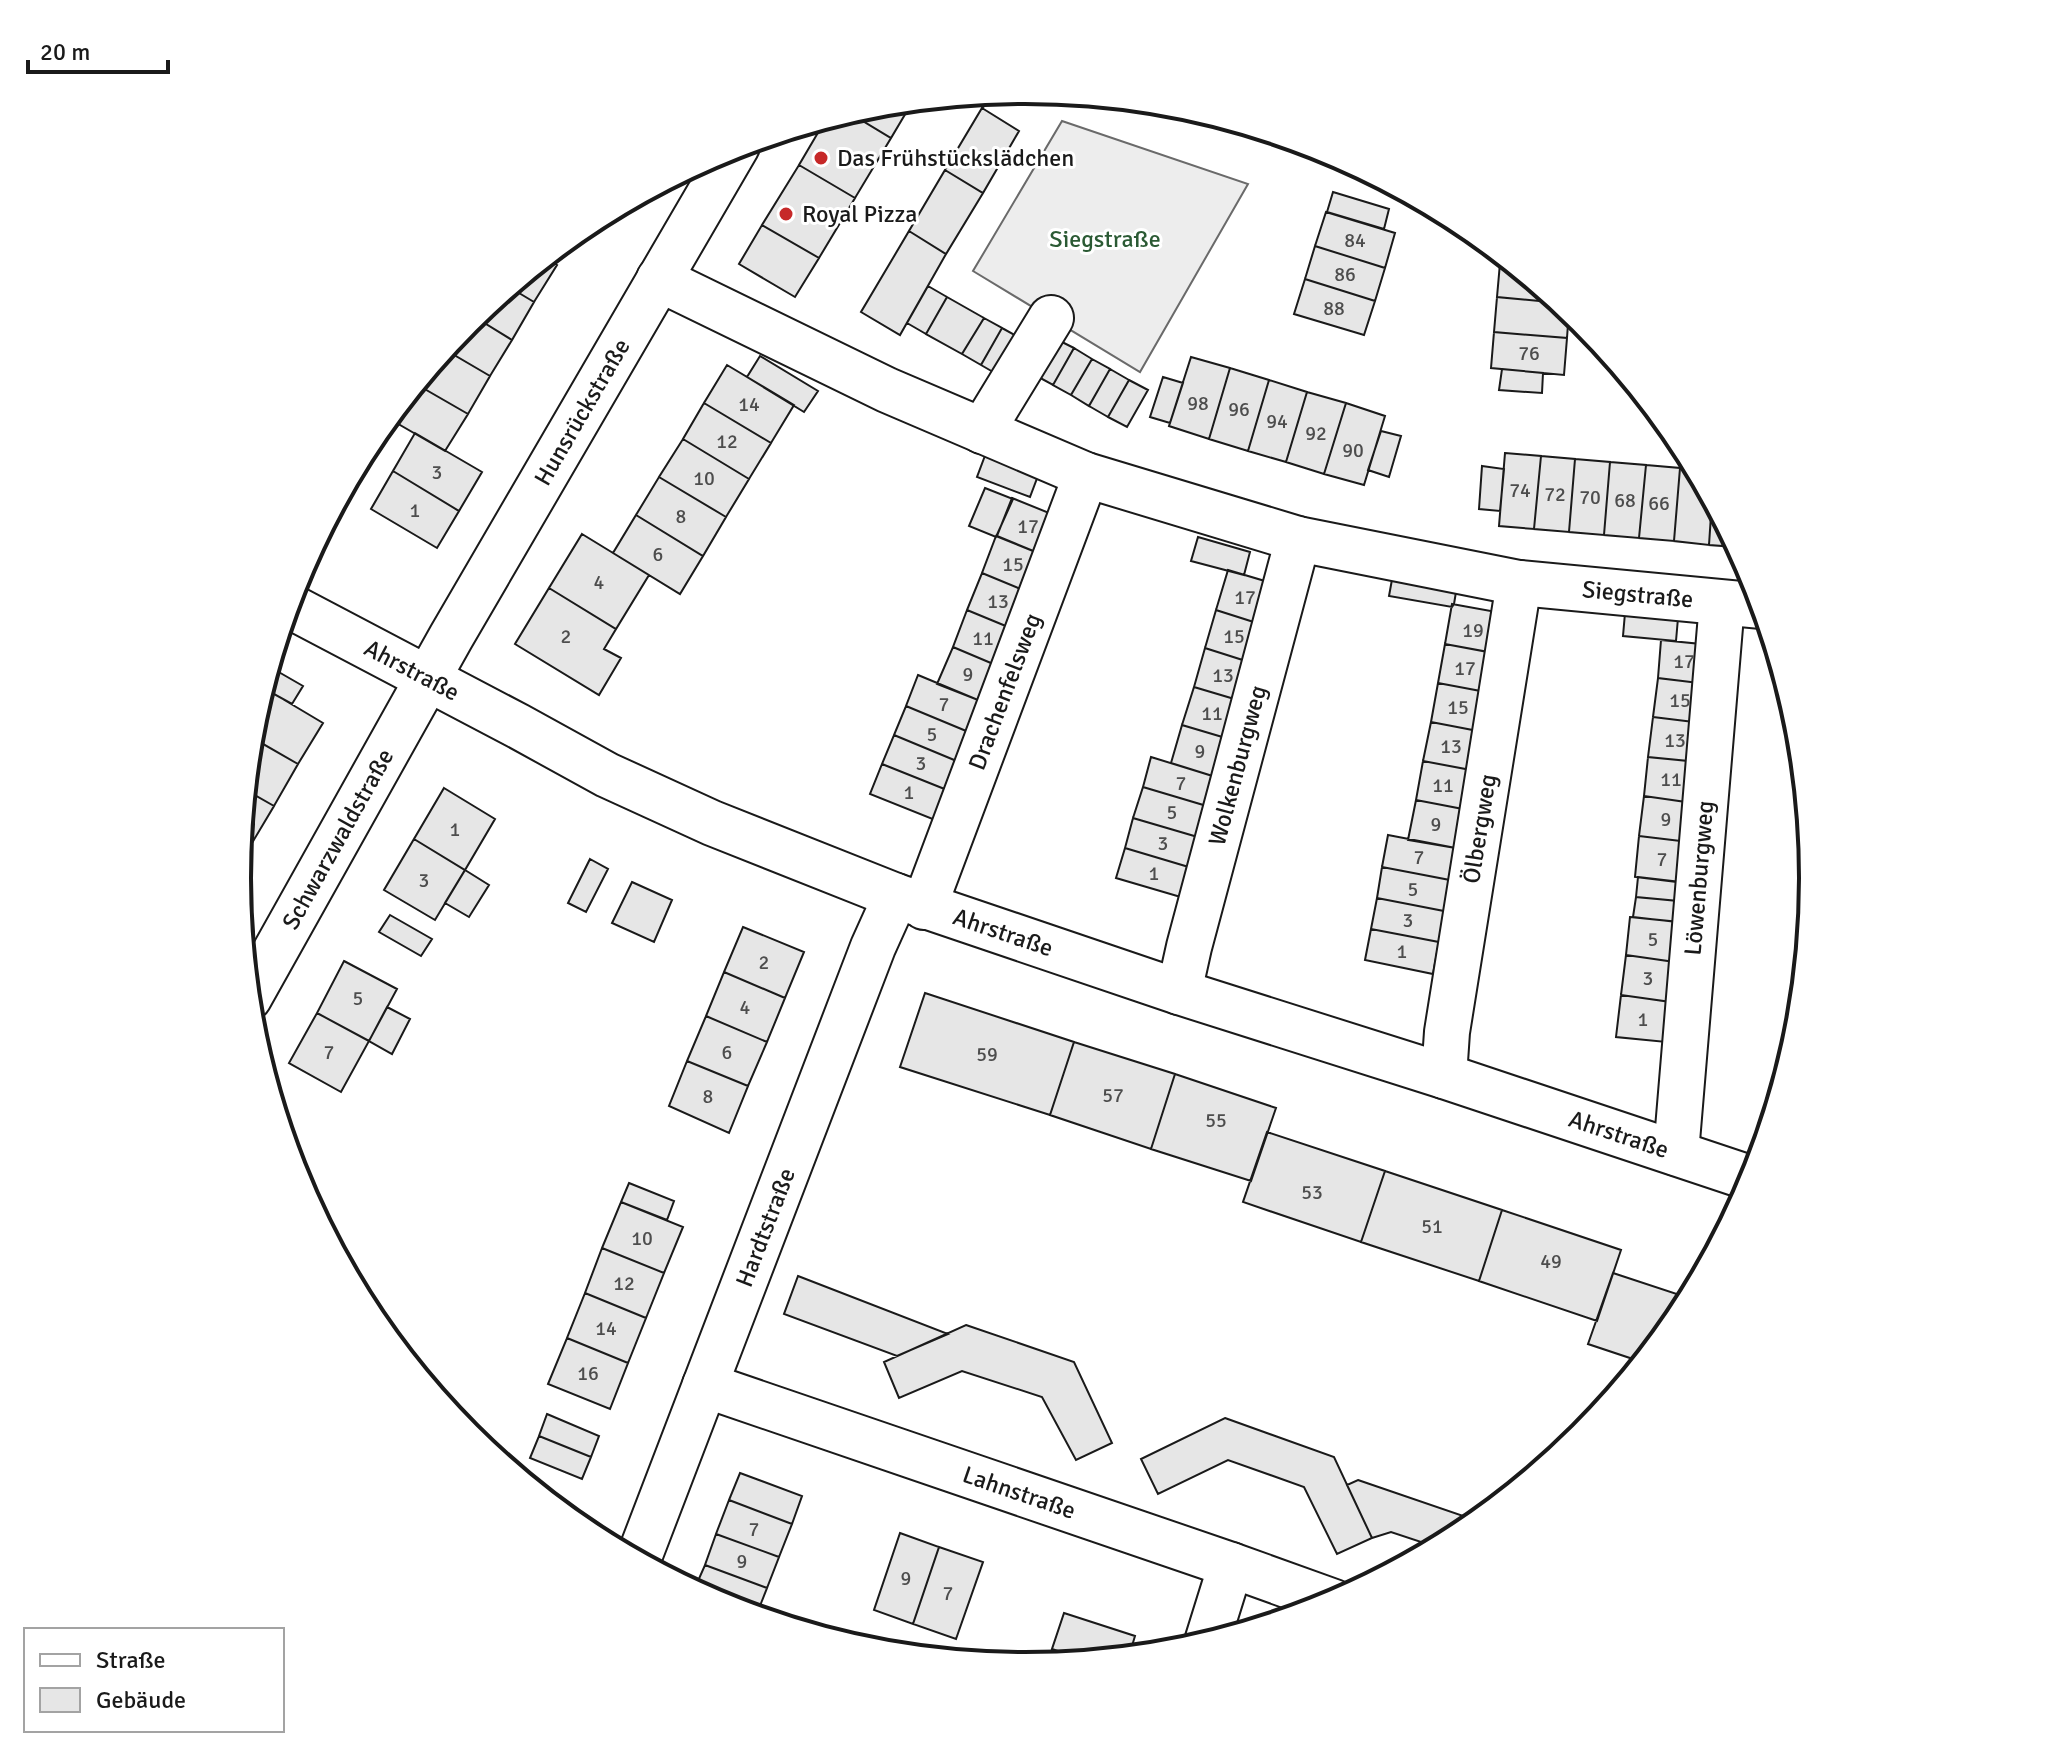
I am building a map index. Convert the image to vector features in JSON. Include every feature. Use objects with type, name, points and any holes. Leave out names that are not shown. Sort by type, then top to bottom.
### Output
[{"type":"street","name":"Hunsrückstraße","points":[[428,678],[726,164]]},
{"type":"street","name":"Siegstraße","points":[[659,279],[887,390],[1086,475],[1298,539],[1519,583],[1742,604]]},
{"type":"street","points":[[982,431],[1051,318]]},
{"type":"street","name":"Drachenfelsweg","points":[[910,902],[1086,475]]},
{"type":"street","name":"Wolkenburgweg","points":[[1179,992],[1298,539]]},
{"type":"street","name":"Ölbergweg","points":[[1444,1076],[1447,1032],[1519,583]]},
{"type":"street","name":"Löwenburgweg","points":[[1676,1153],[1742,604]]},
{"type":"street","name":"Ahrstraße","points":[[299,611],[607,775],[712,823],[910,902],[1740,1175]]},
{"type":"street","name":"Schwarzwaldstraße","points":[[258,981],[428,678]]},
{"type":"street","name":"Hardtstraße","points":[[642,1550],[873,947],[910,902]]},
{"type":"street","name":"Lahnstraße","points":[[705,1385],[1315,1595]]},
{"type":"street","points":[[1211,1629],[1231,1565]]},
{"type":"shaded area","name":"Siegstraße","points":[[1062,121],[1248,184],[1140,372],[973,271]]},
{"type":"building","points":[[982,108],[1019,131],[983,193],[945,170]]},
{"type":"building","points":[[905,114],[891,138],[863,121]]},
{"type":"building","points":[[863,121],[891,138],[855,198],[799,165],[818,132],[825,130]]},
{"type":"building","points":[[799,165],[855,198],[819,258],[762,225]]},
{"type":"building","points":[[945,170],[983,193],[946,254],[909,231]]},
{"type":"building","points":[[1333,192],[1389,209],[1384,229],[1327,212]]},
{"type":"building","points":[[1326,212],[1395,233],[1385,268],[1315,246]]},
{"type":"building","points":[[762,225],[819,258],[795,297],[739,264]]},
{"type":"building","points":[[909,231],[946,254],[900,335],[861,312]]},
{"type":"building","points":[[1315,246],[1385,268],[1375,301],[1305,279]]},
{"type":"building","points":[[555,264],[557,265],[534,302],[519,293]]},
{"type":"building","points":[[1500,267],[1540,301],[1497,297]]},
{"type":"building","points":[[1305,279],[1375,301],[1364,335],[1294,314]]},
{"type":"building","points":[[928,286],[947,297],[926,334],[907,323]]},
{"type":"building","points":[[519,293],[534,302],[512,340],[486,324]]},
{"type":"building","points":[[947,297],[984,318],[962,354],[926,334]]},
{"type":"building","points":[[1497,297],[1540,301],[1568,327],[1567,338],[1494,332]]},
{"type":"building","points":[[984,318],[1002,328],[981,365],[962,354]]},
{"type":"building","points":[[486,324],[512,340],[490,376],[455,355]]},
{"type":"building","points":[[1002,328],[1022,339],[1000,376],[981,365]]},
{"type":"building","points":[[1494,332],[1567,338],[1564,375],[1491,368]]},
{"type":"building","points":[[1054,338],[1074,348],[1053,385],[1033,374]]},
{"type":"building","points":[[1074,348],[1092,359],[1071,395],[1053,385]]},
{"type":"building","points":[[455,355],[490,376],[468,414],[425,389]]},
{"type":"building","points":[[760,356],[818,391],[804,412],[747,377]]},
{"type":"building","points":[[1191,357],[1230,368],[1209,439],[1169,426]]},
{"type":"building","points":[[1092,359],[1110,369],[1089,406],[1071,395]]},
{"type":"building","points":[[727,365],[794,405],[771,443],[704,403]]},
{"type":"building","points":[[1230,368],[1269,380],[1248,451],[1209,439]]},
{"type":"building","points":[[1110,369],[1129,380],[1108,417],[1089,406]]},
{"type":"building","points":[[1502,369],[1543,373],[1542,393],[1499,390]]},
{"type":"building","points":[[1163,377],[1183,383],[1170,423],[1150,417]]},
{"type":"building","points":[[1129,380],[1148,390],[1127,427],[1108,417]]},
{"type":"building","points":[[1269,380],[1307,392],[1286,462],[1248,451]]},
{"type":"building","points":[[425,389],[468,414],[445,451],[399,424]]},
{"type":"building","points":[[1307,392],[1346,403],[1324,474],[1286,462]]},
{"type":"building","points":[[704,403],[771,443],[749,479],[683,439]]},
{"type":"building","points":[[1346,403],[1385,416],[1364,485],[1324,474]]},
{"type":"building","points":[[1381,431],[1401,436],[1389,477],[1368,470]]},
{"type":"building","points":[[415,433],[482,472],[459,511],[393,471]]},
{"type":"building","points":[[683,439],[749,479],[726,517],[659,477]]},
{"type":"building","points":[[986,453],[1039,473],[1030,497],[977,477]]},
{"type":"building","points":[[1505,453],[1541,456],[1534,529],[1499,526]]},
{"type":"building","points":[[1541,456],[1575,459],[1569,532],[1534,529]]},
{"type":"building","points":[[1575,459],[1610,462],[1604,535],[1569,532]]},
{"type":"building","points":[[1610,462],[1646,465],[1639,538],[1604,535]]},
{"type":"building","points":[[1646,465],[1680,468],[1674,541],[1639,538]]},
{"type":"building","points":[[1482,466],[1504,469],[1500,511],[1479,509]]},
{"type":"building","points":[[1680,468],[1711,520],[1709,545],[1674,541]]},
{"type":"building","points":[[393,471],[459,511],[437,548],[371,509]]},
{"type":"building","points":[[659,477],[726,517],[703,556],[636,515]]},
{"type":"building","points":[[985,488],[1013,499],[996,537],[969,526]]},
{"type":"building","points":[[1012,498],[1059,517],[1043,555],[997,536]]},
{"type":"building","points":[[636,515],[703,556],[680,594],[613,553]]},
{"type":"building","points":[[1711,520],[1724,546],[1709,545]]},
{"type":"building","points":[[582,534],[649,575],[616,629],[549,588]]},
{"type":"building","points":[[996,536],[1043,555],[1028,592],[982,573]]},
{"type":"building","points":[[1198,537],[1250,552],[1244,575],[1191,561]]},
{"type":"building","points":[[1228,570],[1275,584],[1263,625],[1216,610]]},
{"type":"building","points":[[982,573],[1028,592],[1013,629],[967,610]]},
{"type":"building","points":[[1393,574],[1457,586],[1454,604],[1452,607],[1389,596]]},
{"type":"building","points":[[549,588],[616,629],[604,649],[621,658],[599,695],[515,644]]},
{"type":"building","points":[[1452,604],[1502,613],[1494,653],[1445,644]]},
{"type":"building","points":[[967,610],[1013,629],[998,666],[953,647]]},
{"type":"building","points":[[1216,610],[1263,625],[1252,663],[1205,648]]},
{"type":"building","points":[[1625,613],[1678,618],[1676,641],[1623,636]]},
{"type":"building","points":[[1661,640],[1711,645],[1707,684],[1658,678]]},
{"type":"building","points":[[1445,644],[1493,653],[1486,692],[1438,683]]},
{"type":"building","points":[[953,647],[998,666],[983,702],[937,684]]},
{"type":"building","points":[[1205,648],[1252,663],[1241,701],[1194,687]]},
{"type":"building","points":[[279,672],[303,686],[292,704],[273,694]]},
{"type":"building","points":[[918,675],[983,702],[971,733],[906,706]]},
{"type":"building","points":[[1658,678],[1707,684],[1702,723],[1653,717]]},
{"type":"building","points":[[1438,683],[1486,692],[1478,731],[1431,722]]},
{"type":"building","points":[[1194,687],[1241,701],[1229,739],[1182,725]]},
{"type":"building","points":[[274,693],[323,723],[298,764],[263,744]]},
{"type":"building","points":[[906,706],[971,733],[959,762],[894,735]]},
{"type":"building","points":[[1653,717],[1702,723],[1698,762],[1648,757]]},
{"type":"building","points":[[1431,722],[1478,731],[1471,770],[1423,761]]},
{"type":"building","points":[[1182,725],[1229,739],[1219,778],[1171,763]]},
{"type":"building","points":[[894,735],[959,762],[947,790],[882,764]]},
{"type":"building","points":[[263,744],[298,764],[274,806],[256,796]]},
{"type":"building","points":[[1151,757],[1219,778],[1210,807],[1143,787]]},
{"type":"building","points":[[1648,757],[1698,762],[1693,803],[1644,796]]},
{"type":"building","points":[[1423,761],[1471,770],[1463,809],[1416,800]]},
{"type":"building","points":[[882,764],[947,790],[935,820],[870,794]]},
{"type":"building","points":[[1143,787],[1210,807],[1201,838],[1133,818]]},
{"type":"building","points":[[444,788],[495,819],[465,870],[414,839]]},
{"type":"building","points":[[256,796],[274,806],[252,842]]},
{"type":"building","points":[[1644,796],[1693,803],[1689,842],[1639,836]]},
{"type":"building","points":[[1416,800],[1463,809],[1456,848],[1408,840]]},
{"type":"building","points":[[1133,818],[1201,838],[1192,868],[1125,848]]},
{"type":"building","points":[[1388,835],[1456,848],[1450,880],[1382,867]]},
{"type":"building","points":[[1639,836],[1689,842],[1684,883],[1635,877]]},
{"type":"building","points":[[414,839],[465,870],[435,920],[384,890]]},
{"type":"building","points":[[1125,848],[1192,868],[1184,898],[1116,878]]},
{"type":"building","points":[[590,859],[608,869],[586,912],[568,903]]},
{"type":"building","points":[[1382,867],[1450,880],[1444,911],[1377,898]]},
{"type":"building","points":[[465,870],[489,885],[469,917],[445,903]]},
{"type":"building","points":[[1638,877],[1680,882],[1678,901],[1636,897]]},
{"type":"building","points":[[632,882],[672,900],[654,942],[612,923]]},
{"type":"building","points":[[1636,897],[1678,901],[1676,922],[1633,917]]},
{"type":"building","points":[[1377,898],[1444,911],[1439,942],[1371,929]]},
{"type":"building","points":[[390,915],[432,939],[421,956],[379,932]]},
{"type":"building","points":[[1630,917],[1679,922],[1675,962],[1626,955]]},
{"type":"building","points":[[743,927],[804,952],[785,998],[724,972]]},
{"type":"building","points":[[1371,929],[1439,942],[1433,974],[1365,960]]},
{"type":"building","points":[[1626,955],[1675,962],[1671,1002],[1621,995]]},
{"type":"building","points":[[344,961],[397,989],[369,1041],[317,1013]]},
{"type":"building","points":[[724,972],[785,998],[767,1042],[706,1016]]},
{"type":"building","points":[[925,993],[1074,1042],[1050,1115],[900,1067]]},
{"type":"building","points":[[1621,995],[1671,1002],[1666,1042],[1616,1037]]},
{"type":"building","points":[[387,1007],[410,1019],[392,1054],[369,1041]]},
{"type":"building","points":[[317,1013],[369,1041],[341,1092],[289,1063]]},
{"type":"building","points":[[706,1016],[767,1042],[748,1086],[687,1061]]},
{"type":"building","points":[[1074,1042],[1175,1074],[1151,1149],[1050,1115]]},
{"type":"building","points":[[687,1061],[748,1086],[729,1133],[669,1106]]},
{"type":"building","points":[[1175,1074],[1276,1108],[1251,1181],[1151,1149]]},
{"type":"building","points":[[1267,1132],[1385,1171],[1361,1242],[1243,1202]]},
{"type":"building","points":[[1385,1171],[1502,1210],[1479,1281],[1361,1242]]},
{"type":"building","points":[[629,1183],[674,1201],[667,1220],[621,1202]]},
{"type":"building","points":[[621,1202],[683,1227],[664,1273],[602,1248]]},
{"type":"building","points":[[1502,1210],[1621,1250],[1597,1321],[1479,1281]]},
{"type":"building","points":[[602,1248],[664,1273],[646,1318],[585,1293]]},
{"type":"building","points":[[1613,1273],[1677,1294],[1631,1358],[1588,1344]]},
{"type":"building","points":[[798,1276],[948,1334],[897,1356],[784,1314]]},
{"type":"building","points":[[585,1293],[646,1318],[628,1363],[567,1338]]},
{"type":"building","points":[[966,1325],[1074,1362],[1112,1443],[1076,1460],[1042,1397],[962,1371],[899,1398],[884,1362]]},
{"type":"building","points":[[567,1338],[628,1363],[610,1409],[548,1384]]},
{"type":"building","points":[[547,1414],[599,1436],[591,1457],[539,1436]]},
{"type":"building","points":[[1225,1418],[1334,1457],[1372,1538],[1337,1554],[1304,1487],[1228,1460],[1158,1494],[1141,1459]]},
{"type":"building","points":[[539,1436],[591,1457],[582,1479],[530,1458]]},
{"type":"building","points":[[740,1473],[802,1496],[792,1524],[729,1500]]},
{"type":"building","points":[[1358,1480],[1463,1516],[1422,1542],[1391,1532],[1372,1538],[1347,1485]]},
{"type":"building","points":[[729,1500],[792,1524],[779,1557],[716,1534]]},
{"type":"building","points":[[900,1533],[939,1547],[913,1624],[874,1610]]},
{"type":"building","points":[[716,1534],[779,1557],[767,1588],[705,1565]]},
{"type":"building","points":[[939,1547],[983,1562],[956,1639],[913,1624]]},
{"type":"building","points":[[705,1565],[767,1588],[760,1605],[699,1579]]},
{"type":"building","points":[[1064,1613],[1135,1636],[1133,1644],[1126,1645],[1052,1649]]},
{"type":"place","name":"Das Frühstückslädchen","points":[[821,158]]},
{"type":"place","name":"Royal Pizza","points":[[786,214]]}]
